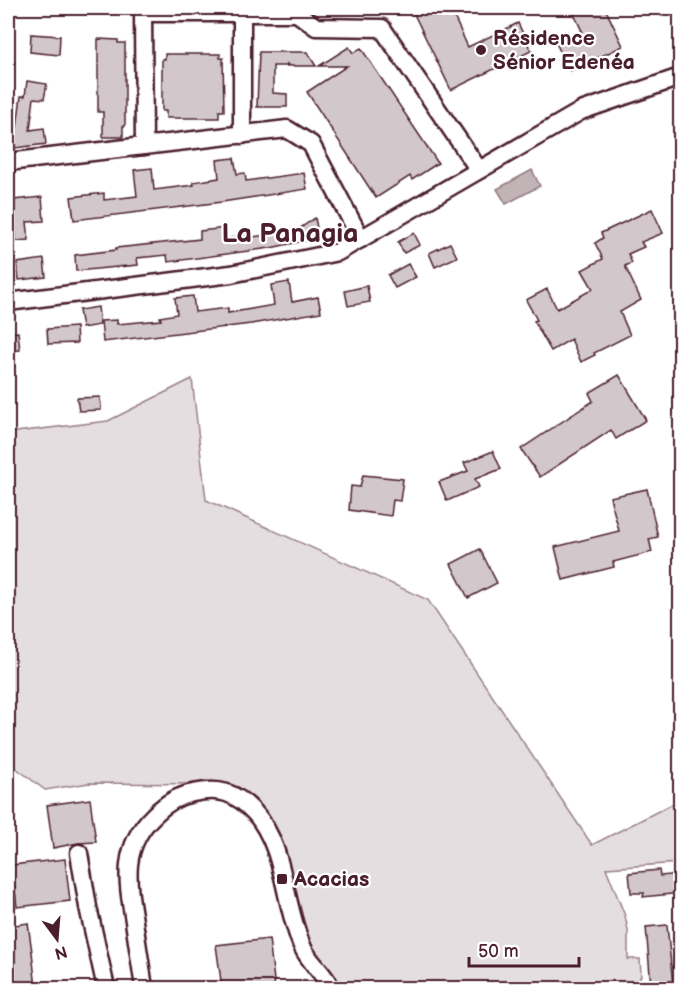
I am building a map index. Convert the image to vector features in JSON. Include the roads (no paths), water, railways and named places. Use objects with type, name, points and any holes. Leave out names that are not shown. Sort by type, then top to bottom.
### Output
[{"type":"street","points":[[144,146],[143,13],[297,13],[316,27],[382,28],[479,170]]},
{"type":"street","points":[[242,13],[242,135]]},
{"type":"street","points":[[8,302],[231,274],[338,252],[581,111],[681,77]]},
{"type":"street","points":[[8,162],[287,129],[311,144],[361,239]]},
{"type":"street","points":[[144,988],[127,878],[138,833],[164,806],[177,798],[193,793],[224,791],[237,797],[253,811],[269,833],[303,949],[331,988]]},
{"type":"street","points":[[79,853],[106,988]]},
{"type":"place","name":"Résidence Sénior Edenéa","points":[[481,50]]},
{"type":"place","name":"Acacias","points":[[282,879]]},
{"type":"district","name":"La Panagia","points":[[290,234]]}]
